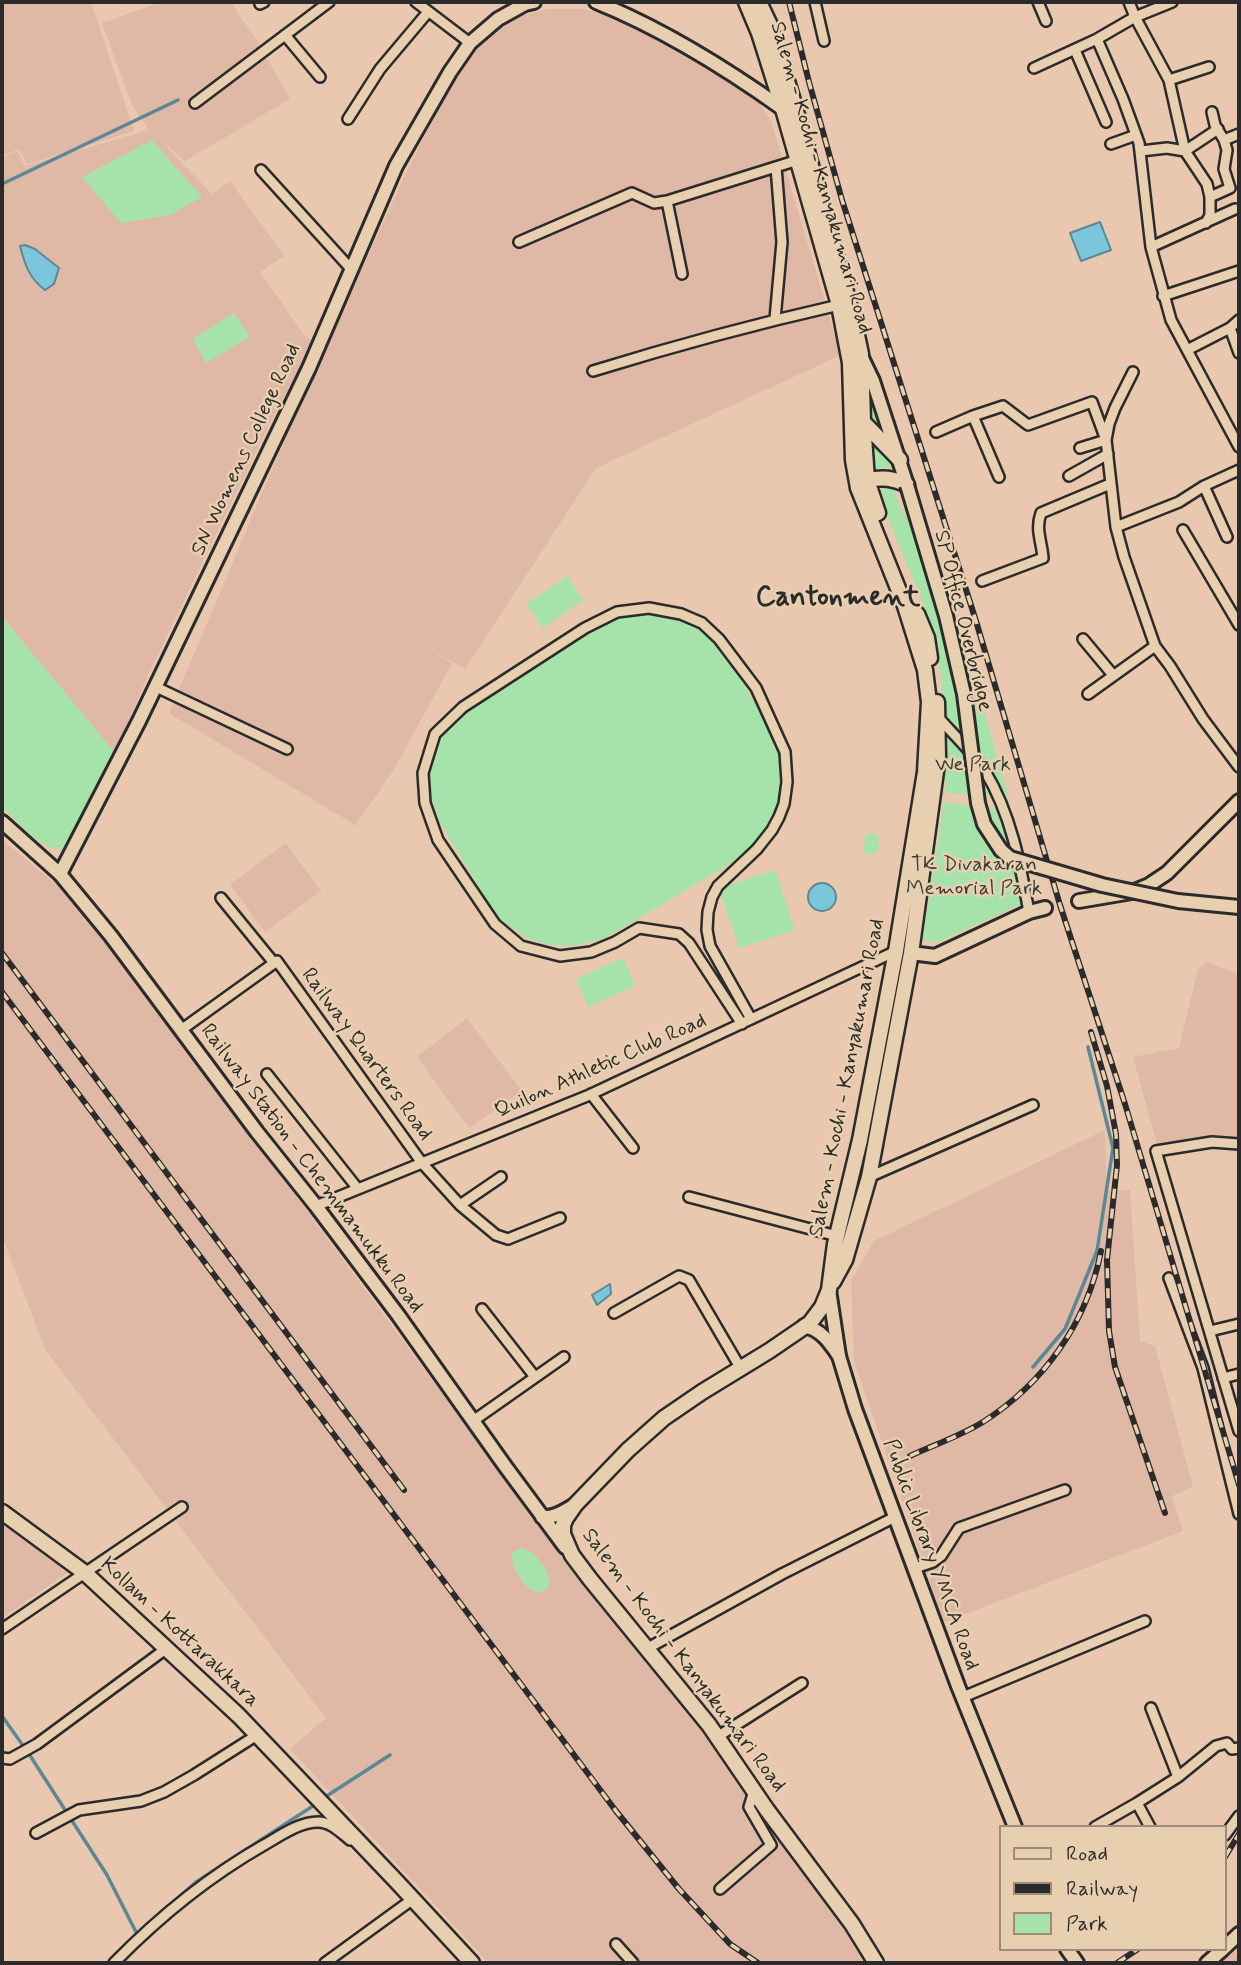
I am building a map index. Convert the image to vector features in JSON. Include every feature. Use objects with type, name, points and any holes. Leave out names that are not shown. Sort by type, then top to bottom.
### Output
[{"type":"main road","name":"Salem - Kochi - Kanyakumari Road","points":[[746,2],[789,107],[798,160],[839,305],[850,363],[853,460],[858,488],[918,643],[925,670],[929,702],[925,772],[896,951],[860,1140],[837,1236],[829,1290],[822,1307],[810,1323],[664,1418],[628,1450],[575,1505],[563,1525],[563,1534],[572,1555],[717,1737],[852,1924],[876,1963]]},
{"type":"main road","points":[[759,2],[770,25],[789,107],[854,321],[861,354],[867,480],[927,638],[938,718],[938,757],[911,953],[869,1177],[845,1260],[829,1290]]},
{"type":"main road","points":[[852,410],[900,460]]},
{"type":"main road","points":[[867,480],[881,477],[907,485]]},
{"type":"main road","name":"Kollam - Kottarakkara","points":[[2,1512],[85,1573],[167,1648],[257,1735],[471,1963]]},
{"type":"street","points":[[195,103],[329,2]]},
{"type":"street","points":[[416,2],[470,43]]},
{"type":"street","name":"SN Womens College Road","points":[[60,874],[156,687],[303,380],[396,166],[450,72],[470,43],[498,19],[534,2]]},
{"type":"street","points":[[596,2],[635,17],[789,107]]},
{"type":"street","points":[[815,2],[824,41]]},
{"type":"street","points":[[1038,2],[1046,21]]},
{"type":"street","points":[[1129,2],[1169,80],[1185,151],[1207,184],[1210,215],[1206,223]]},
{"type":"street","points":[[1034,68],[1097,39],[1135,17],[1172,2]]},
{"type":"street","points":[[348,119],[380,69],[428,12]]},
{"type":"street","points":[[285,35],[320,77]]},
{"type":"street","points":[[1097,39],[1136,135],[1151,247],[1171,320],[1239,447]]},
{"type":"street","points":[[1075,50],[1106,122]]},
{"type":"street","points":[[1169,80],[1209,67]]},
{"type":"street","points":[[1210,197],[1234,186],[1224,169],[1227,150],[1212,112]]},
{"type":"street","points":[[1140,151],[1167,148],[1185,151],[1218,129]]},
{"type":"street","points":[[1224,140],[1239,134]]},
{"type":"street","points":[[1111,144],[1136,135]]},
{"type":"street","points":[[519,242],[632,193],[654,203],[667,201],[798,160]]},
{"type":"street","points":[[775,319],[782,242],[776,167]]},
{"type":"street","points":[[261,170],[351,269]]},
{"type":"street","points":[[667,201],[682,274]]},
{"type":"street","points":[[1151,247],[1235,209]]},
{"type":"street","points":[[1163,296],[1239,271]]},
{"type":"street","points":[[593,371],[680,344],[839,305]]},
{"type":"street","points":[[1186,350],[1230,328],[1239,320]]},
{"type":"street","points":[[1230,328],[1239,353]]},
{"type":"street","name":"SP Office Overbridge","points":[[861,354],[900,460],[946,616],[964,694],[978,803],[985,824],[1001,849],[1010,858],[1102,885],[1178,901],[1239,907]]},
{"type":"street","points":[[1106,440],[1115,408],[1133,372]]},
{"type":"street","points":[[936,432],[1003,407],[1028,425],[1092,402],[1106,440],[1116,527],[1155,646],[1203,719],[1239,767]]},
{"type":"street","points":[[973,416],[999,477]]},
{"type":"street","points":[[1080,448],[1106,440]]},
{"type":"street","points":[[1069,476],[1108,454]]},
{"type":"street","points":[[1116,527],[1179,502],[1204,486],[1239,470]]},
{"type":"street","points":[[982,581],[1043,558],[1038,535],[1041,513],[1110,484]]},
{"type":"street","points":[[1204,486],[1227,537]]},
{"type":"street","points":[[1183,530],[1238,622]]},
{"type":"street","points":[[649,608],[681,614],[702,623],[719,639],[756,688],[785,752],[787,782],[779,817],[757,849],[718,886],[708,912],[710,946],[747,1021],[690,943],[679,934],[639,928],[591,952],[560,956],[520,946],[495,924],[438,840],[425,803],[423,774],[435,734],[463,707],[584,628],[617,612],[649,608]]},
{"type":"street","points":[[1083,639],[1113,675]]},
{"type":"street","points":[[1088,694],[1155,646]]},
{"type":"street","points":[[156,687],[287,749]]},
{"type":"street","points":[[938,718],[984,770],[1000,803],[1018,853],[1029,912]]},
{"type":"street","points":[[1079,901],[1132,892],[1149,885],[1167,873],[1239,801]]},
{"type":"street","name":"Railway Station - Chemmamukku Road","points":[[2,822],[60,874],[111,936],[406,1326],[572,1555]]},
{"type":"street","points":[[221,898],[274,963]]},
{"type":"street","points":[[911,953],[935,956],[1029,912],[1045,908]]},
{"type":"street","name":"Quilon Athletic Club Road","points":[[316,1206],[591,1094],[896,951]]},
{"type":"street","name":"Railway Quarters Road","points":[[181,1030],[277,961],[422,1163],[460,1205],[496,1235],[508,1239],[560,1218]]},
{"type":"street","points":[[267,1074],[358,1189]]},
{"type":"street","points":[[591,1094],[633,1149]]},
{"type":"street","points":[[869,1177],[1033,1105]]},
{"type":"street","points":[[1239,1144],[1212,1142],[1156,1151],[1239,1431]]},
{"type":"street","points":[[460,1205],[501,1177]]},
{"type":"street","points":[[689,1197],[837,1236]]},
{"type":"street","points":[[614,1313],[679,1276],[689,1280],[741,1368]]},
{"type":"street","points":[[1169,1278],[1203,1368],[1239,1514]]},
{"type":"street","name":"Public Library YMCA Road","points":[[829,1290],[839,1356],[855,1409],[1013,1825]]},
{"type":"street","points":[[482,1308],[535,1377]]},
{"type":"street","points":[[1210,1331],[1239,1324]]},
{"type":"street","points":[[804,1326],[814,1328],[839,1356]]},
{"type":"street","points":[[473,1421],[564,1357]]},
{"type":"street","points":[[1223,1378],[1239,1374]]},
{"type":"street","points":[[915,1568],[941,1556],[958,1528],[1065,1490]]},
{"type":"street","points":[[542,1517],[556,1516],[575,1505]]},
{"type":"street","points":[[2,1629],[182,1507]]},
{"type":"street","points":[[648,1648],[782,1574],[895,1517]]},
{"type":"street","points":[[963,1697],[1145,1621]]},
{"type":"street","points":[[2,1758],[10,1759],[37,1744],[167,1648]]},
{"type":"street","points":[[717,1737],[802,1683]]},
{"type":"street","points":[[1151,1708],[1178,1777]]},
{"type":"street","points":[[36,1833],[79,1810],[141,1801],[164,1792],[257,1735]]},
{"type":"street","points":[[1098,1825],[1178,1777],[1216,1746],[1227,1743],[1232,1749],[1239,1748]]},
{"type":"street","points":[[720,1889],[771,1844],[749,1807],[754,1791]]},
{"type":"street","points":[[1137,1803],[1149,1825]]},
{"type":"street","points":[[1227,1832],[1239,1816]]},
{"type":"street","points":[[114,1963],[141,1934],[198,1887],[285,1833],[307,1824],[322,1822],[332,1826],[355,1845],[364,1847]]},
{"type":"street","points":[[325,1963],[413,1899]]},
{"type":"street","points":[[616,1944],[633,1963]]},
{"type":"street","points":[[1207,1963],[1221,1951]]},
{"type":"shaded area","points":[[2,2],[91,2],[134,131],[27,164],[19,149],[2,156]]},
{"type":"shaded area","points":[[162,2],[230,2],[256,39],[290,99],[185,161],[158,138],[212,194],[230,181],[284,256],[260,272],[306,338],[312,340],[147,677],[115,753],[2,617],[2,158],[17,151],[25,166],[149,130],[132,105],[102,23]]},
{"type":"shaded area","points":[[547,9],[582,9],[625,18],[751,91],[771,121],[841,355],[596,468],[465,669],[414,639],[452,663],[393,771],[355,825],[169,713],[302,399],[407,171],[471,44],[514,18]]},
{"type":"shaded area","points":[[2,840],[61,888],[126,966],[511,1487],[640,1655],[702,1727],[839,1917],[864,1963],[489,1963],[290,1749],[326,1718],[45,1349],[2,1236]]},
{"type":"shaded area","points":[[286,843],[321,891],[265,932],[230,885]]},
{"type":"shaded area","points":[[1207,962],[1239,974],[1239,1142],[1157,1144],[1133,1057],[1179,1048],[1198,969]]},
{"type":"shaded area","points":[[467,1018],[522,1091],[469,1128],[417,1057]]},
{"type":"shaded area","points":[[1105,1130],[1106,1191],[1130,1190],[1140,1341],[1155,1346],[1193,1487],[1172,1496],[1183,1531],[944,1622],[854,1361],[851,1281],[874,1241]]},
{"type":"shaded area","points":[[2,1519],[70,1571],[2,1618]]},
{"type":"shaded area","points":[[1239,1942],[1239,1963],[1216,1963]]},
{"type":"green space","points":[[152,140],[202,197],[170,215],[121,223],[82,177]]},
{"type":"green space","points":[[234,313],[250,337],[206,363],[193,339]]},
{"type":"green space","points":[[868,387],[872,387],[883,431],[870,426]]},
{"type":"green space","points":[[876,443],[886,451],[892,468],[874,469],[870,453],[871,444]]},
{"type":"green space","name":"We Park","points":[[879,482],[893,484],[899,505],[918,537],[929,538],[983,707],[1008,796],[945,793],[947,748],[940,670],[921,598],[889,521]]},
{"type":"green space","points":[[567,576],[583,600],[543,628],[526,604]]},
{"type":"green space","points":[[644,611],[676,617],[691,624],[715,643],[731,663],[770,731],[777,749],[784,777],[781,800],[767,831],[743,856],[604,939],[573,946],[549,945],[529,939],[501,921],[439,821],[431,797],[430,775],[434,749],[463,707],[622,614]]},
{"type":"green space","points":[[2,617],[115,753],[73,842],[65,848],[56,849],[36,839],[2,807]]},
{"type":"green space","name":"TK Divakaran Memorial Park","points":[[944,802],[996,809],[1011,853],[1021,904],[939,942],[922,941]]},
{"type":"green space","points":[[873,833],[878,838],[879,846],[875,854],[869,855],[863,850],[866,835]]},
{"type":"green space","points":[[775,870],[795,930],[739,948],[719,888]]},
{"type":"green space","points":[[623,958],[635,986],[588,1007],[576,979]]},
{"type":"green space","points":[[522,1548],[543,1565],[550,1582],[545,1590],[539,1592],[527,1586],[514,1567],[512,1554]]},
{"type":"water","points":[[1100,222],[1111,250],[1081,261],[1070,233]]},
{"type":"water","points":[[20,246],[35,249],[59,268],[54,284],[45,290],[31,276],[26,265]]},
{"type":"water","points":[[822,883],[832,887],[836,897],[832,907],[822,911],[812,907],[808,897],[812,887]]},
{"type":"water","points":[[610,1284],[611,1294],[597,1305],[592,1295]]},
{"type":"waterway","points":[[2,184],[178,100]]},
{"type":"waterway","points":[[1033,1367],[1065,1329],[1097,1251],[1113,1148],[1088,1047]]},
{"type":"waterway","points":[[2,1716],[107,1875],[137,1934],[134,1937]]},
{"type":"waterway","points":[[322,1799],[390,1755]]},
{"type":"waterway","points":[[152,1921],[196,1882],[316,1804]]},
{"type":"railway","points":[[789,2],[842,200],[976,621],[1060,905],[1125,1104],[1239,1485]]},
{"type":"railway","points":[[2,953],[404,1490]]},
{"type":"railway","points":[[2,992],[616,1811],[679,1889],[730,1944],[758,1963]]},
{"type":"railway","points":[[1091,1032],[1107,1086],[1116,1134],[1117,1165],[1107,1260],[1109,1331],[1115,1367],[1165,1513]]},
{"type":"railway","points":[[910,1456],[983,1422],[1025,1389],[1043,1370],[1074,1326],[1085,1303],[1101,1251]]},
{"type":"railway","points":[[1227,1854],[1239,1834]]},
{"type":"railway","points":[[1117,1963],[1135,1951]]},
{"type":"district","name":"Cantonment","points":[[838,599]]}]
